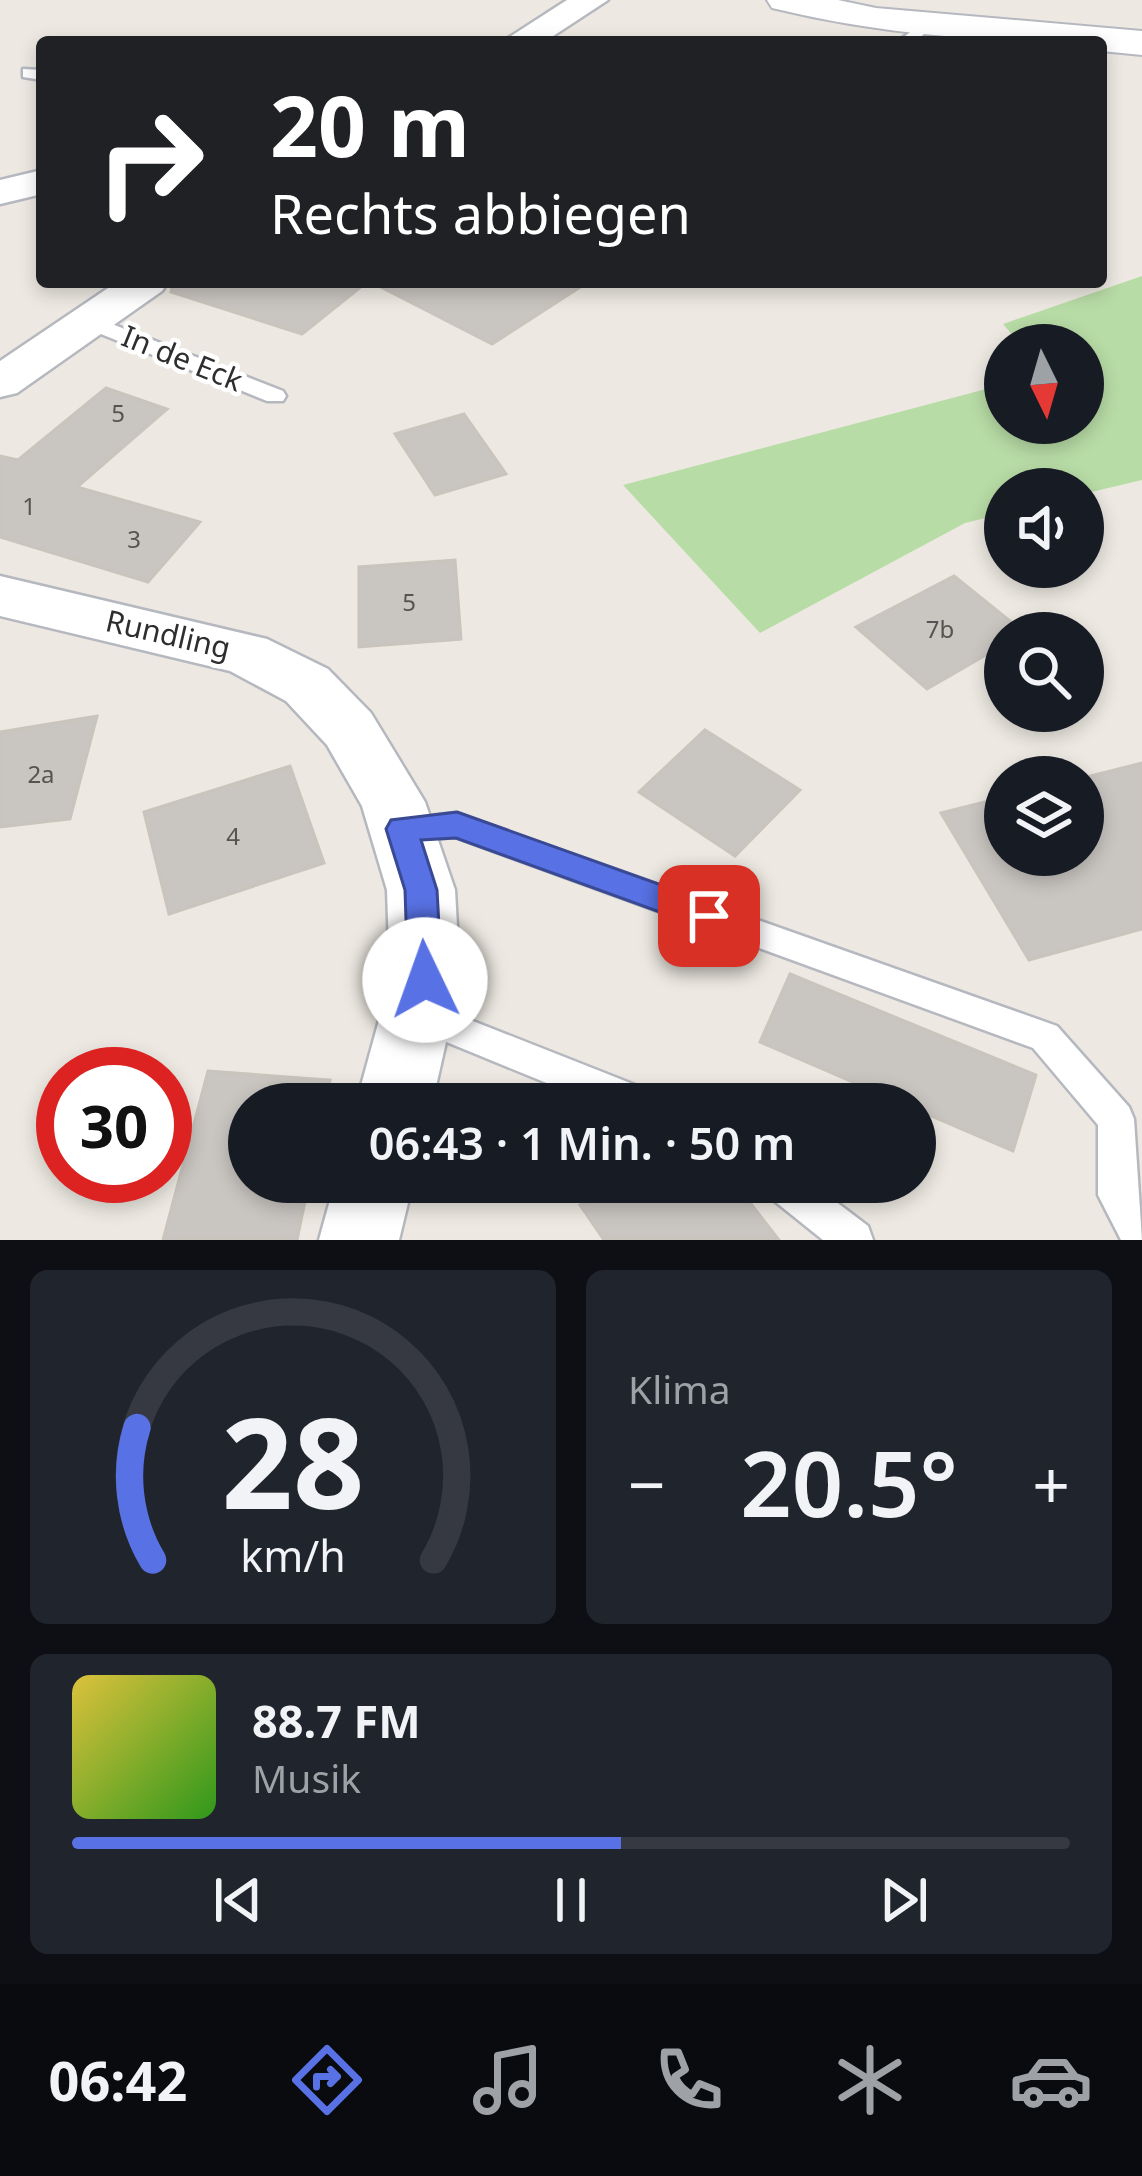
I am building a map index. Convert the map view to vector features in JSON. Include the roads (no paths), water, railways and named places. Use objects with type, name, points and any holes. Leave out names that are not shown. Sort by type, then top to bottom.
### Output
[{"type":"main road","points":[[786,0],[915,34],[968,36]]},
{"type":"main road","points":[[1107,42],[1142,43]]},
{"type":"street","points":[[530,36],[591,0]]},
{"type":"street","points":[[0,192],[36,183]]},
{"type":"street","points":[[0,383],[137,288]]},
{"type":"street","name":"Rundling","points":[[0,596],[246,654],[307,686],[349,729],[393,802],[421,890],[425,980],[399,1083]]},
{"type":"street","points":[[359,1240],[369,1203]]},
{"type":"lane","name":"In de Eck","points":[[89,321],[275,396]]},
{"type":"lane","points":[[402,829],[457,825],[1045,1036],[1116,1119],[1117,1195],[1142,1239]]},
{"type":"lane","points":[[416,1014],[592,1083]]},
{"type":"lane","points":[[807,1203],[854,1240]]}]
